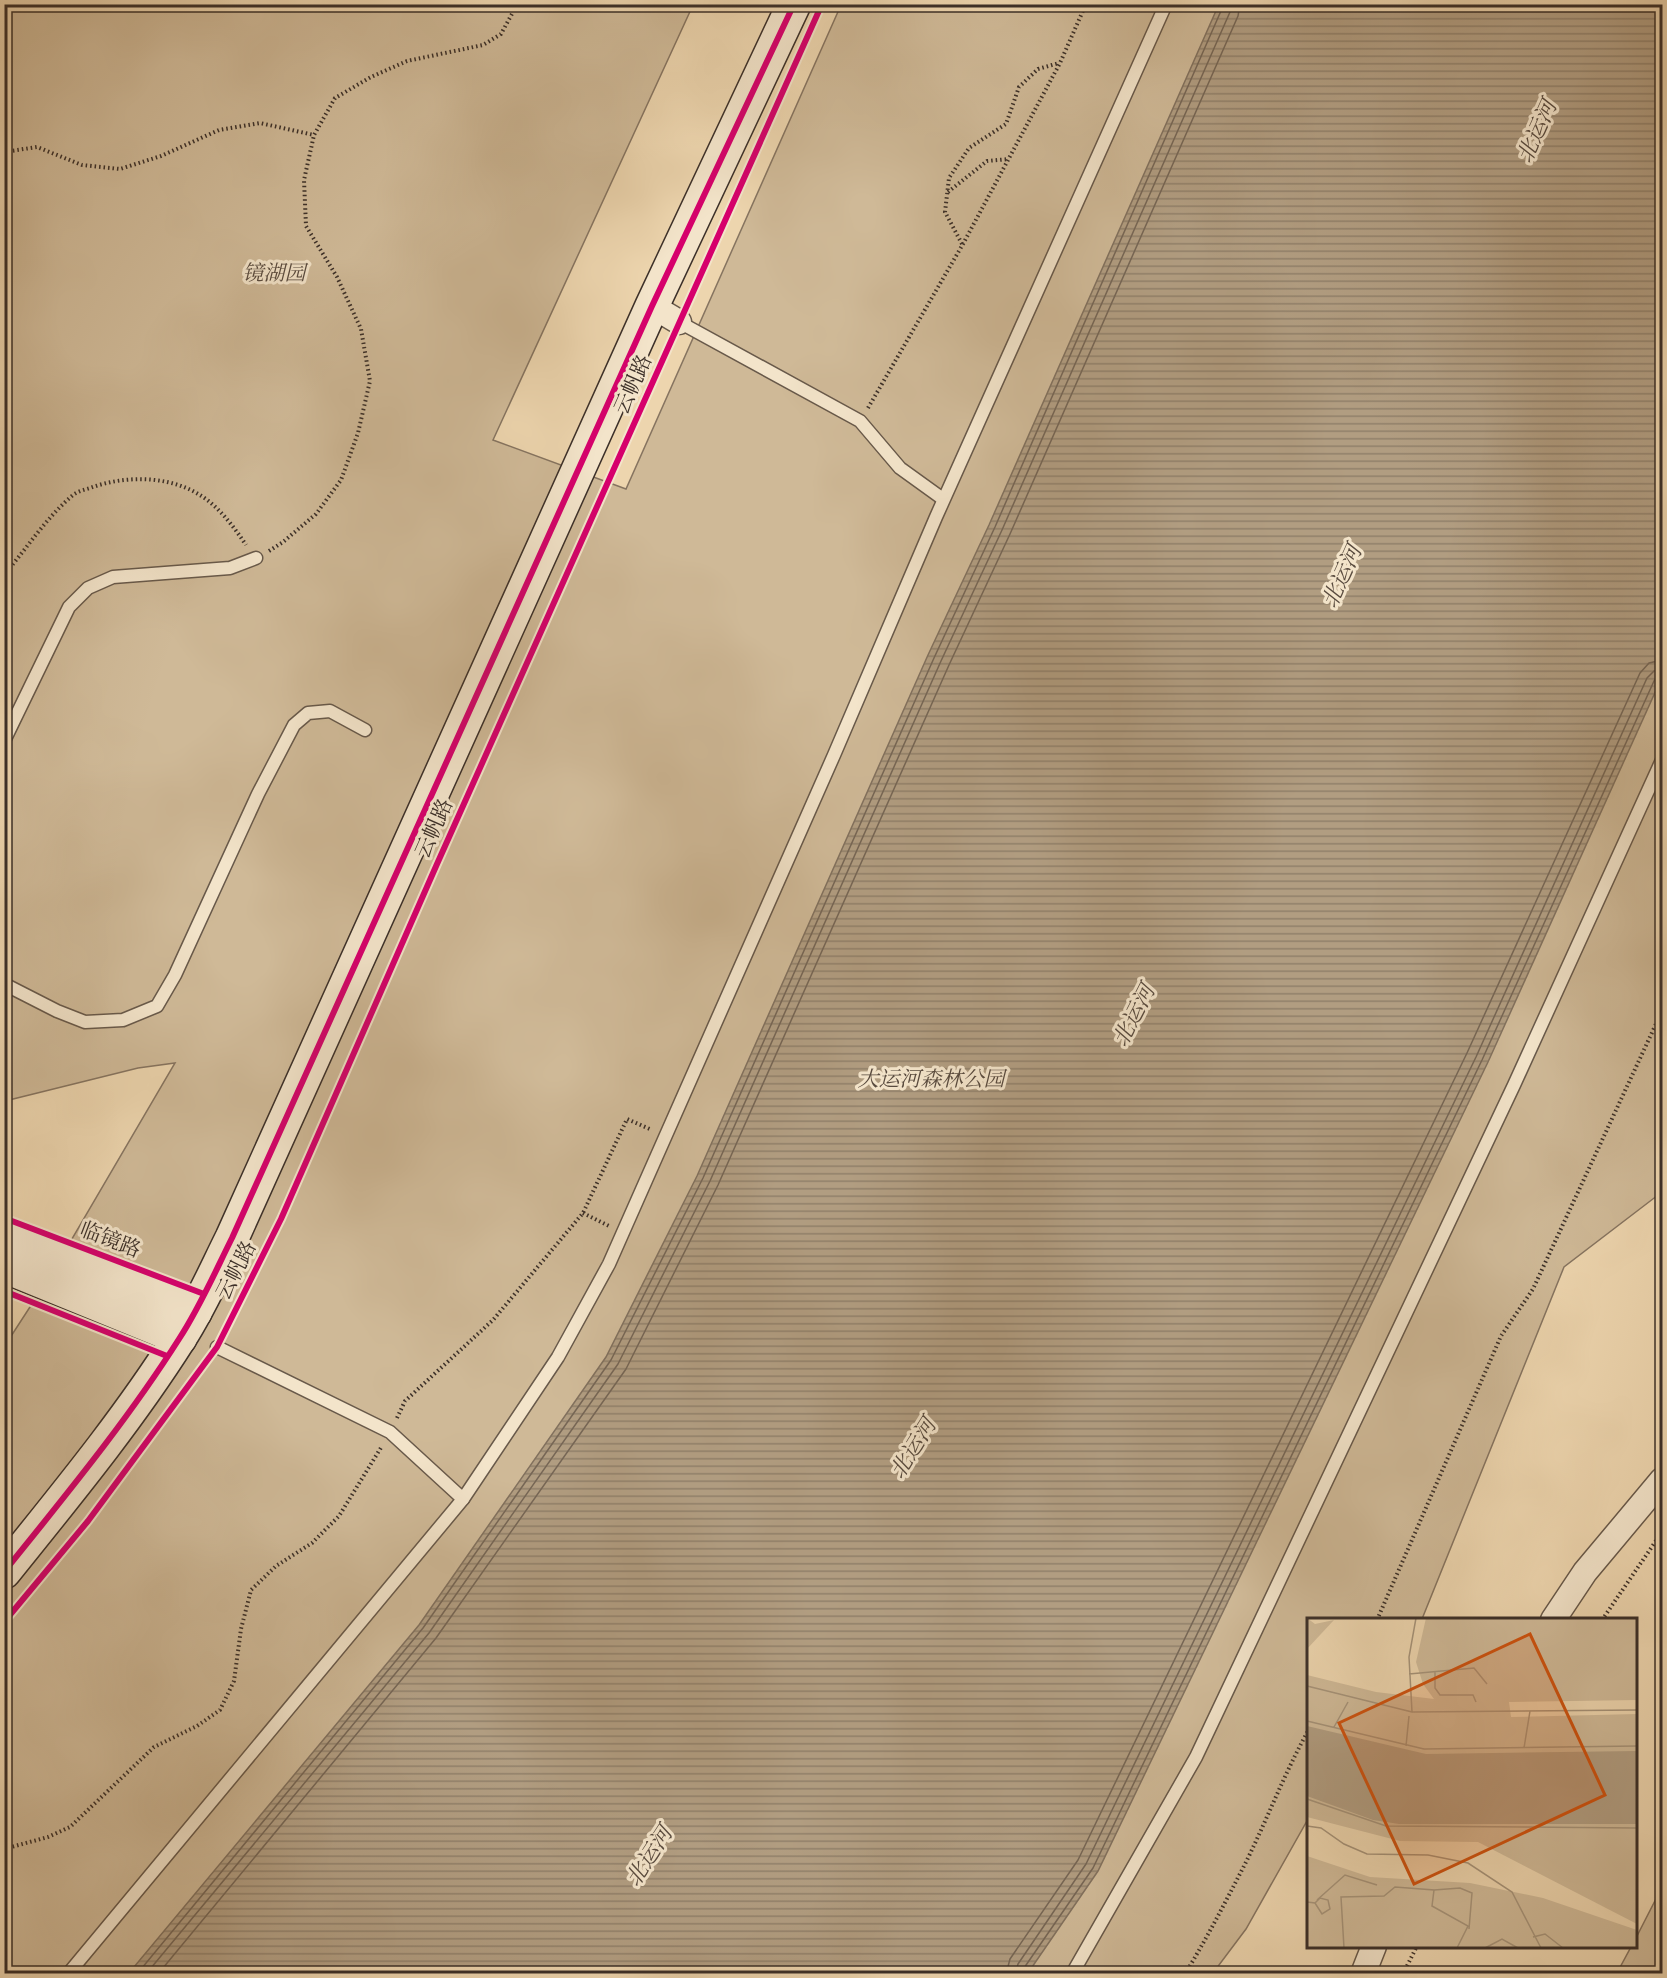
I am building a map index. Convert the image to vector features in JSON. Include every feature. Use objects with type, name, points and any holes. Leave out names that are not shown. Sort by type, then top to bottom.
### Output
[{"type":"street","name":"云帆路","points":[[4,1572],[103,1448],[188,1325],[232,1238],[652,306],[794,4]]},
{"type":"street","points":[[652,306],[679,322]]},
{"type":"street","name":"临镜路","points":[[4,1239],[188,1325]]},
{"type":"street","points":[[4,1266],[188,1325]]},
{"type":"street","points":[[1554,1618],[1585,1572],[1662,1480]]},
{"type":"street","points":[[1363,1974],[1374,1948]]},
{"type":"lane","points":[[68,1974],[463,1499],[558,1357],[609,1264],[623,1233],[944,499],[1166,4]]},
{"type":"lane","points":[[679,322],[860,421],[900,468],[944,499]]},
{"type":"lane","points":[[4,741],[69,607],[88,588],[113,577],[230,568],[256,558]]},
{"type":"lane","points":[[4,984],[57,1011],[85,1022],[123,1020],[157,1006],[175,975],[258,794],[294,725],[308,713],[330,711],[365,730]]},
{"type":"lane","points":[[1071,1974],[1196,1757],[1515,1085],[1662,760]]},
{"type":"lane","points":[[217,1347],[390,1432],[463,1499]]},
{"type":"path","points":[[4,575],[36,532],[75,493],[110,481],[145,479],[183,486],[210,502],[233,526],[256,558],[283,542],[316,514],[341,480],[358,433],[369,381],[361,329],[337,277],[306,226],[304,180],[314,135],[335,98],[370,77],[407,61],[483,45],[501,34],[513,12],[513,4]]},
{"type":"path","points":[[860,421],[963,244],[1060,63],[1086,4]]},
{"type":"path","points":[[963,244],[945,212],[949,178],[969,148],[1006,124],[1019,87],[1038,69],[1060,63]]},
{"type":"path","points":[[4,152],[37,147],[82,165],[120,169],[161,156],[219,130],[260,123],[314,135]]},
{"type":"path","points":[[947,193],[987,161],[1009,159]]},
{"type":"path","points":[[1378,1618],[1502,1336],[1533,1289],[1662,1011]]},
{"type":"path","points":[[4,1849],[48,1837],[70,1827],[154,1747],[197,1726],[220,1710],[234,1681],[241,1629],[251,1590],[276,1566],[312,1543],[339,1516],[390,1432],[405,1401],[494,1320],[583,1213],[627,1119],[666,1136]]},
{"type":"path","points":[[583,1213],[623,1233]]},
{"type":"path","points":[[1603,1618],[1662,1532]]},
{"type":"path","points":[[1185,1974],[1210,1934],[1307,1733]]},
{"type":"path","points":[[1403,1974],[1416,1948]]},
{"type":"green space","name":"大运河森林公园","points":[[5,5],[693,5],[493,440],[626,489],[841,5],[1662,5],[1662,1192],[1564,1267],[1422,1618],[1307,1618],[1307,1821],[1246,1929],[1213,1973],[5,1973],[4,1347],[52,1273],[175,1063],[138,1068],[5,1101]]},
{"type":"green space","points":[[1662,1887],[1662,1973],[1617,1973],[1630,1948],[1637,1948],[1637,1936]]},
{"type":"water","name":"北运河","points":[[1219,4],[1662,5],[1662,677],[1488,1062],[1098,1871],[1028,1973],[129,1973],[419,1625],[606,1357],[697,1176],[928,655],[989,525]]},
{"type":"cycle path","points":[[4,1572],[95,1458],[138,1399],[187,1327],[207,1289],[652,306],[794,4]]},
{"type":"cycle path","points":[[4,1622],[88,1521],[217,1347],[281,1219],[437,864],[822,4]]},
{"type":"cycle path","points":[[4,1218],[204,1294]]},
{"type":"cycle path","points":[[4,1291],[167,1356]]},
{"type":"park label","name":"镜湖园","points":[[274,274]]}]
